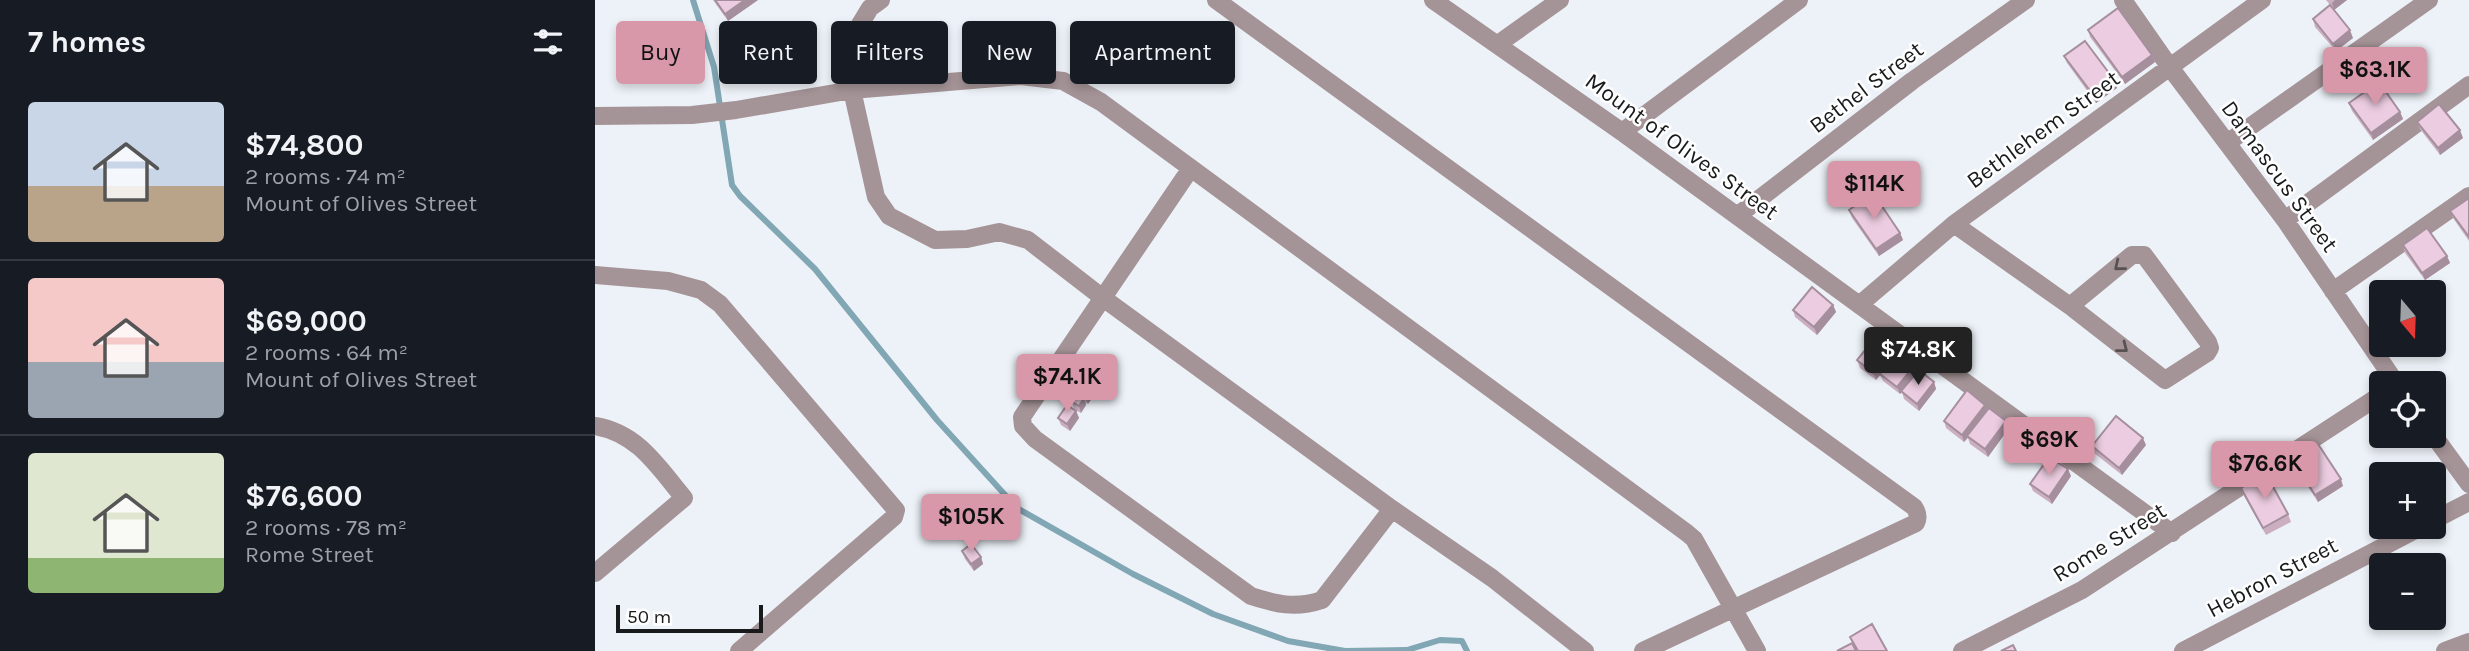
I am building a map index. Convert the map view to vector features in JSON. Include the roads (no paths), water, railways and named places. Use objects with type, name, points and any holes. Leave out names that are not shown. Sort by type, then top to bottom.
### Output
[{"type":"street","points":[[881,0],[870,8],[850,41],[852,90],[876,197],[889,216],[935,240],[967,239],[999,232],[1028,240],[1392,509],[1492,578],[1585,651]]},
{"type":"street","points":[[1216,0],[1914,507],[1919,518],[1916,523],[1643,651]]},
{"type":"street","name":"Mount of Olives Street","points":[[1433,0],[1622,132],[2172,533]]},
{"type":"street","points":[[1498,44],[1560,0]]},
{"type":"street","points":[[1622,132],[1799,0]]},
{"type":"street","name":"Bethel Street","points":[[1737,216],[1912,81],[2026,0]]},
{"type":"street","name":"Damascus Street","points":[[2123,0],[2285,220],[2388,371]]},
{"type":"street","name":"Bethlehem Street","points":[[1859,305],[1954,224],[2263,0]]},
{"type":"street","points":[[2227,143],[2429,0]]},
{"type":"street","points":[[595,116],[692,115],[852,90],[1021,76],[1063,81],[1101,102],[1687,533],[1694,539],[1758,651]]},
{"type":"street","points":[[2285,220],[2469,85]]},
{"type":"street","points":[[1191,168],[1022,417],[1023,426],[1045,447],[1251,596],[1291,606],[1322,600],[1392,509]]},
{"type":"street","points":[[2333,291],[2469,196]]},
{"type":"street","points":[[1954,224],[2070,306],[2165,380],[2207,353],[2210,348],[2144,255],[2132,255],[2070,306]]},
{"type":"street","points":[[595,275],[668,281],[701,290],[720,304],[896,510],[894,517],[739,651]]},
{"type":"street","name":"Rome Street","points":[[1962,651],[2082,590],[2369,403]]},
{"type":"street","points":[[595,426],[617,431],[641,446],[684,498],[595,573]]},
{"type":"street","points":[[2443,448],[2469,484]]},
{"type":"street","points":[[2446,514],[2469,502]]},
{"type":"street","name":"Hebron Street","points":[[2183,651],[2398,539]]},
{"type":"street","points":[[2445,651],[2469,642]]},
{"type":"waterway","points":[[693,0],[714,67],[732,185],[815,269],[937,420],[1017,508],[1133,574],[1213,614],[1288,641],[1345,651],[1407,650],[1440,640],[1462,641],[1467,651]]}]
